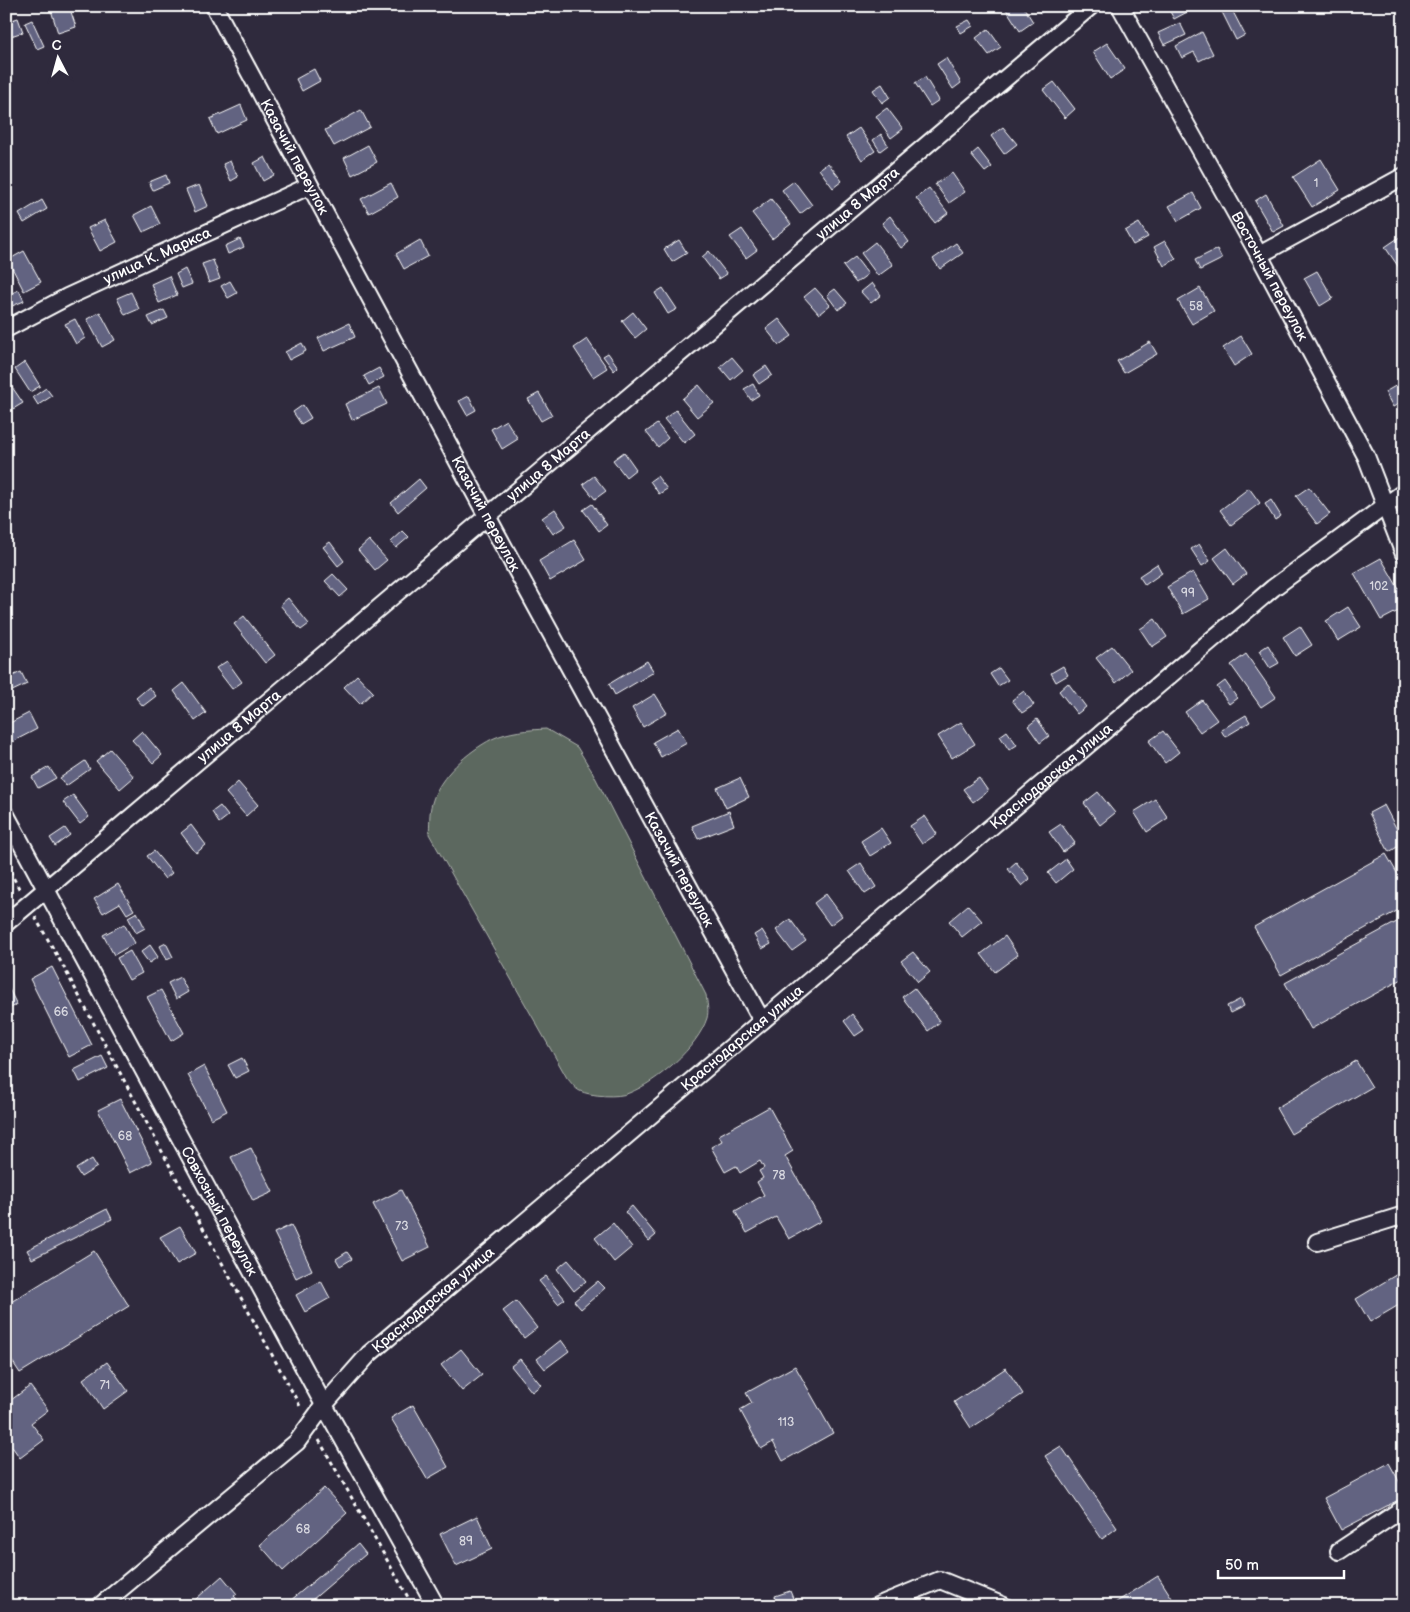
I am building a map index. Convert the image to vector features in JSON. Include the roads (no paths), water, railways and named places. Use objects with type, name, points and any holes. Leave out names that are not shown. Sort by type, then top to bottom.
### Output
[{"type":"street","name":"Казачий переулок","points":[[214,6],[487,516],[762,1021]]},
{"type":"street","name":"улица 8 Марта","points":[[6,923],[1091,6]]},
{"type":"street","name":"Восточный переулок","points":[[1120,6],[1259,255],[1366,456],[1404,554]]},
{"type":"street","points":[[1259,255],[1404,176]]},
{"type":"street","name":"улица К. Маркса","points":[[6,329],[67,297],[309,186]]},
{"type":"street","name":"Краснодарская улица","points":[[100,1606],[296,1442],[324,1405],[369,1354],[1273,588],[1404,492]]},
{"type":"street","name":"Совхозный переулок","points":[[6,816],[324,1405],[436,1606]]},
{"type":"street","points":[[1317,1242],[1404,1215]]},
{"type":"street","points":[[1339,1551],[1404,1508]]},
{"type":"street","points":[[877,1606],[940,1580],[1004,1606]]}]
